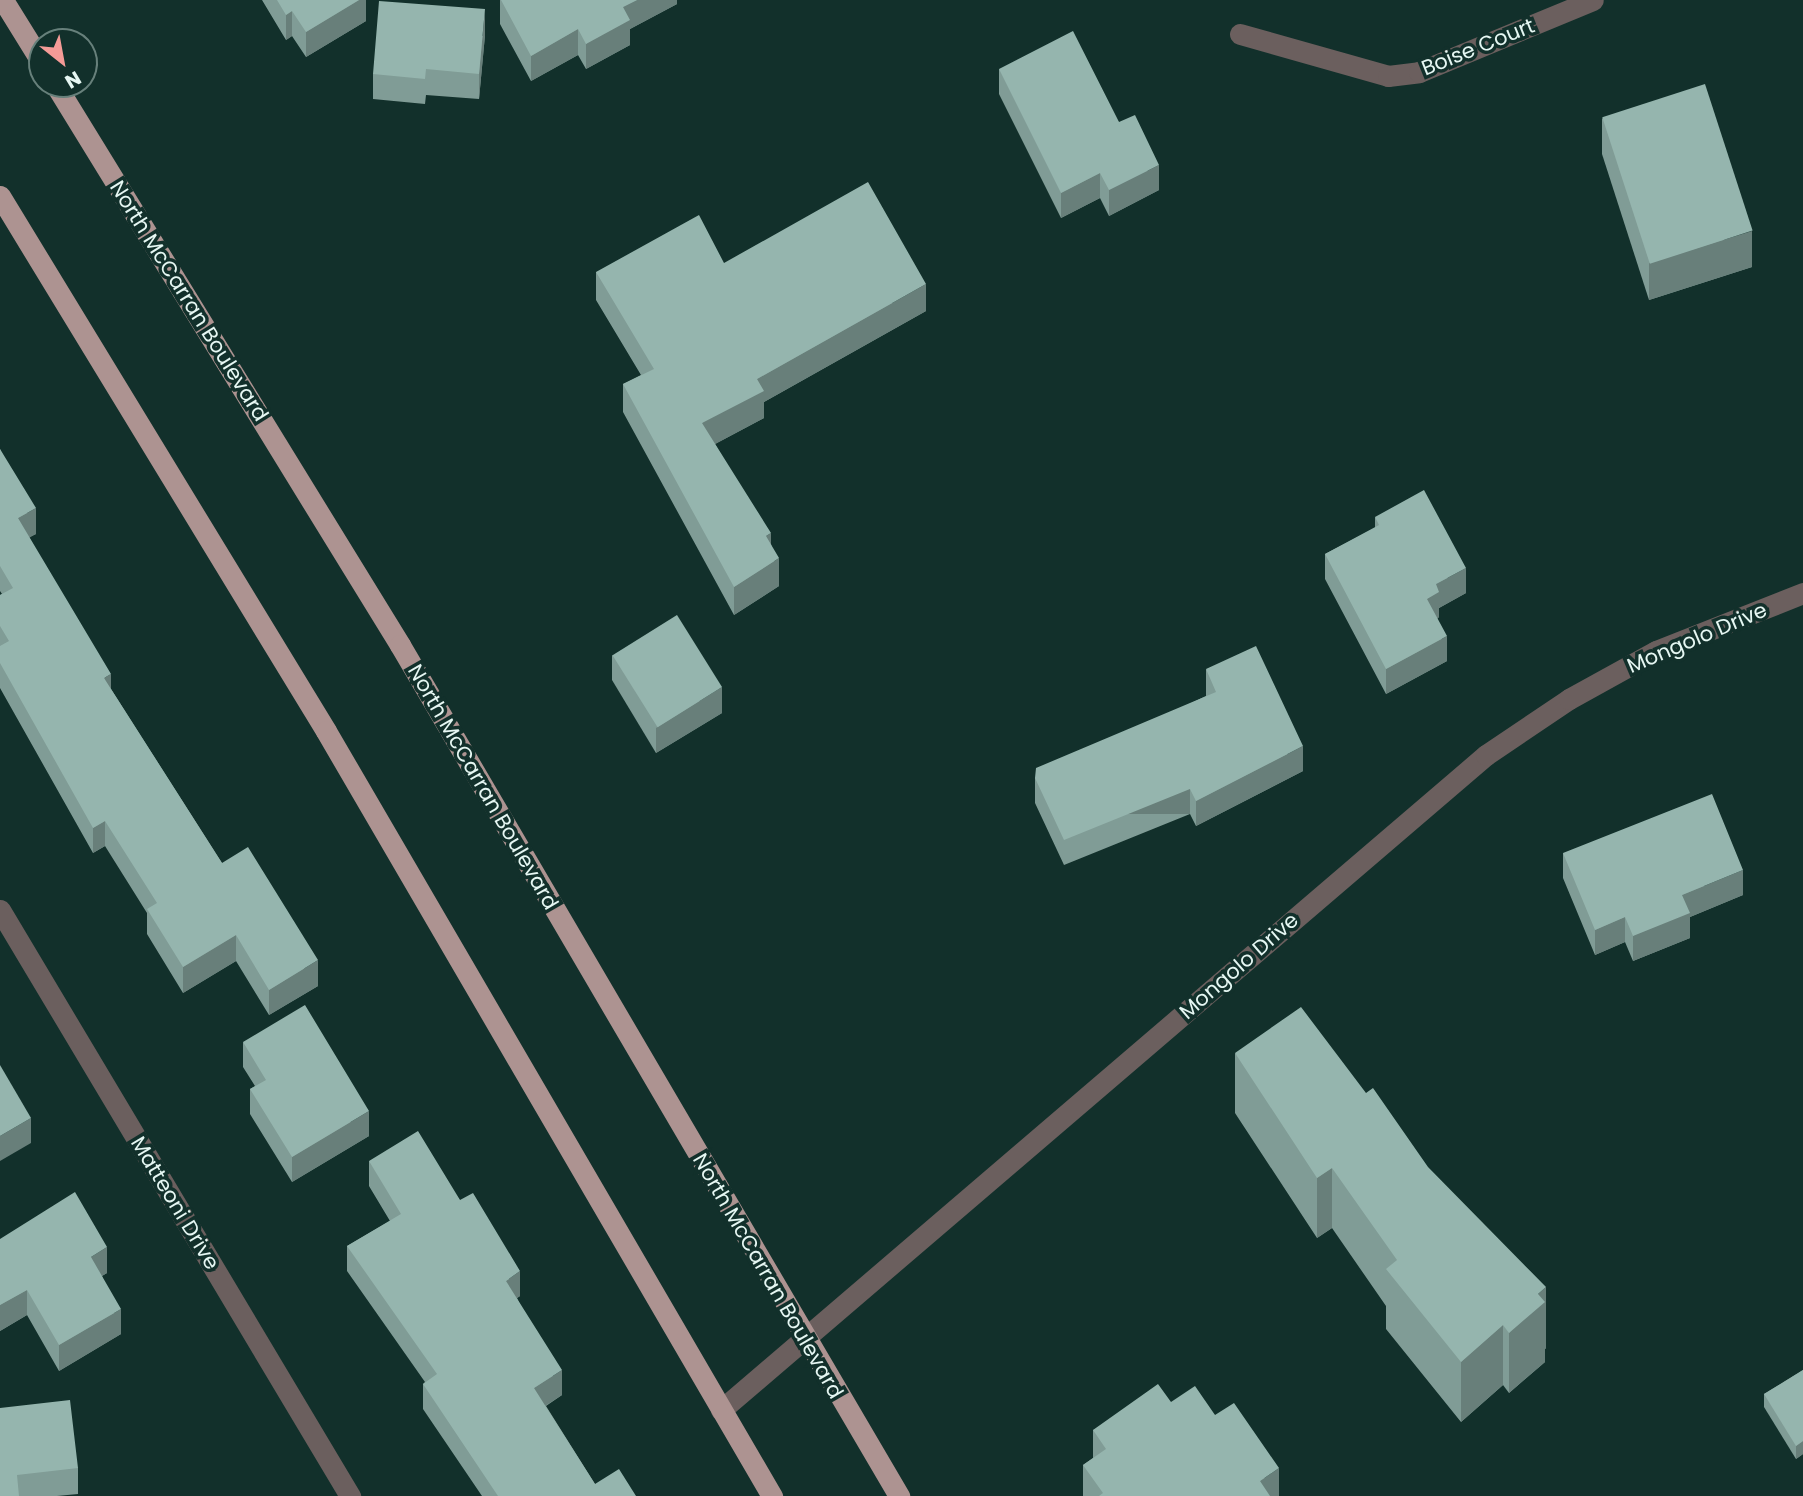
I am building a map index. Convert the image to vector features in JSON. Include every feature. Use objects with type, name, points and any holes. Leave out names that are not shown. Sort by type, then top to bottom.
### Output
[{"type":"main road","points":[[3,0],[28,40]]},
{"type":"main road","name":"North McCarran Boulevard","points":[[64,98],[400,645],[898,1496]]},
{"type":"main road","points":[[0,196],[326,731],[772,1496]]},
{"type":"street","name":"Boise Court","points":[[1240,34],[1388,76],[1419,72],[1593,0]]},
{"type":"street","name":"Mongolo Drive","points":[[720,1410],[1486,755],[1569,699],[1656,651],[1803,593]]},
{"type":"street","name":"Matteoni Drive","points":[[0,910],[6,932],[350,1496]]},
{"type":"building","points":[[277,0],[359,0],[306,32],[292,11],[286,15]]},
{"type":"building","points":[[501,0],[637,0],[623,7],[630,20],[586,44],[578,29],[531,56]]},
{"type":"building","points":[[379,1],[485,9],[479,74],[426,69],[425,79],[373,74]]},
{"type":"building","points":[[1073,31],[1119,122],[1135,115],[1159,165],[1109,190],[1100,173],[1061,193],[999,69]]},
{"type":"building","points":[[1705,84],[1753,230],[1650,264],[1602,117]]},
{"type":"building","points":[[868,182],[926,284],[757,379],[764,391],[702,423],[771,533],[766,536],[779,558],[734,587],[623,384],[654,369],[596,272],[699,215],[724,263]]},
{"type":"building","points":[[0,449],[36,508],[18,518],[111,674],[104,678],[222,863],[248,847],[318,960],[269,990],[236,935],[183,967],[147,909],[157,903],[105,821],[93,828],[0,663],[0,646],[9,641],[0,626],[0,595],[13,588],[0,566]]},
{"type":"building","points":[[1424,490],[1466,568],[1436,584],[1439,592],[1427,599],[1447,636],[1386,669],[1325,554],[1379,525],[1375,517]]},
{"type":"building","points":[[677,615],[722,687],[658,727],[613,655]]},
{"type":"building","points":[[1256,646],[1303,746],[1196,801],[1190,789],[1064,840],[1035,778],[1036,768],[1216,692],[1206,669]]},
{"type":"building","points":[[1712,794],[1743,870],[1682,895],[1690,913],[1633,936],[1625,917],[1595,930],[1563,853]]},
{"type":"building","points":[[305,1005],[369,1111],[292,1157],[250,1089],[266,1080],[243,1042]]},
{"type":"building","points":[[1301,1007],[1366,1093],[1373,1088],[1428,1167],[1546,1287],[1538,1294],[1545,1302],[1509,1333],[1503,1325],[1461,1362],[1386,1269],[1397,1260],[1332,1168],[1317,1178],[1235,1053]]},
{"type":"building","points":[[0,1065],[31,1118],[0,1136]]},
{"type":"building","points":[[418,1131],[460,1200],[473,1193],[520,1271],[506,1281],[562,1370],[534,1388],[595,1484],[619,1469],[636,1496],[498,1496],[423,1384],[437,1374],[347,1246],[401,1214],[369,1161]]},
{"type":"building","points":[[75,1192],[107,1247],[91,1257],[121,1309],[59,1345],[27,1290],[0,1305],[0,1239]]},
{"type":"building","points":[[1803,1370],[1803,1441],[1796,1446],[1764,1394]]},
{"type":"building","points":[[1158,1384],[1171,1402],[1195,1386],[1215,1415],[1234,1403],[1279,1468],[1260,1481],[1270,1496],[1099,1496],[1103,1493],[1083,1465],[1106,1449],[1093,1430]]},
{"type":"building","points":[[70,1400],[78,1468],[17,1475],[19,1496],[0,1496],[0,1408]]}]
